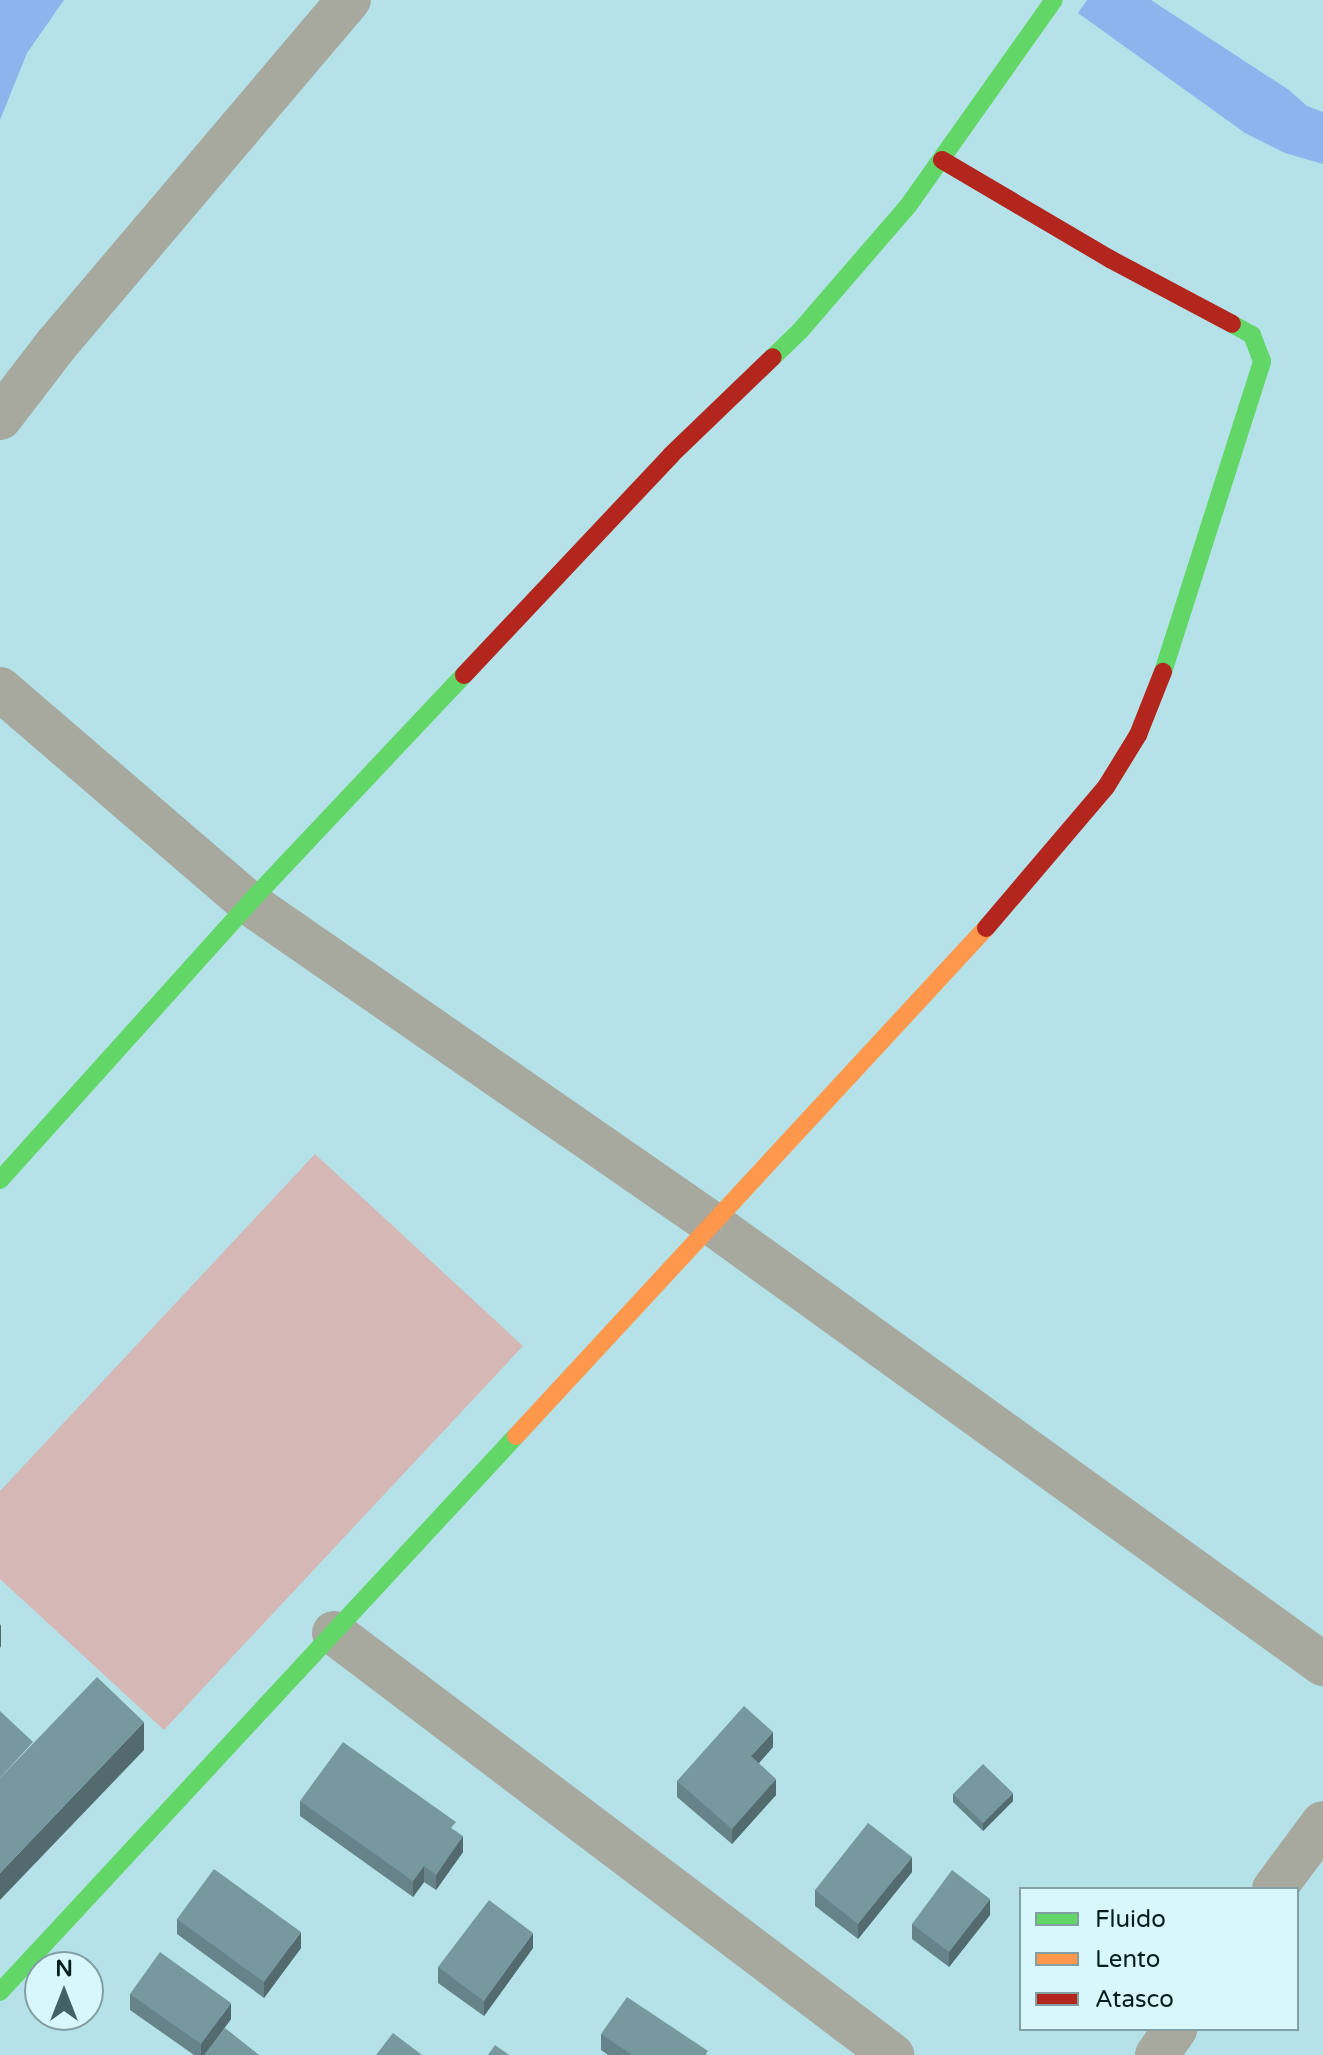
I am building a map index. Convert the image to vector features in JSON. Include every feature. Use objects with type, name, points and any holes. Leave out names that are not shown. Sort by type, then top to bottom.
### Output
[{"type":"street","points":[[0,418],[56,345],[349,0]]},
{"type":"street","points":[[0,1180],[249,903],[671,455],[800,331],[908,206],[1052,2]]},
{"type":"street","points":[[0,1992],[1008,905],[1106,787],[1138,735],[1156,692],[1262,361],[1259,346],[1252,335],[1110,259],[942,160]]},
{"type":"street","points":[[0,689],[249,903],[714,1225],[1323,1664]]},
{"type":"street","points":[[334,1633],[892,2055]]},
{"type":"street","points":[[1275,1887],[1323,1823]]},
{"type":"street","points":[[1157,2055],[1174,2031]]},
{"type":"shaded area","points":[[315,1154],[523,1346],[164,1730],[0,1579],[0,1491]]},
{"type":"water","points":[[0,0],[64,0],[27,53],[0,120]]},
{"type":"water","points":[[1087,0],[1151,0],[1289,90],[1307,106],[1323,112],[1323,164],[1285,153],[1245,133],[1078,13]]},
{"type":"building","points":[[97,1677],[144,1722],[0,1873],[0,1778]]},
{"type":"building","points":[[744,1706],[773,1732],[751,1756],[776,1779],[732,1829],[677,1781]]},
{"type":"building","points":[[0,1711],[33,1742],[0,1778]]},
{"type":"building","points":[[343,1742],[456,1822],[451,1828],[463,1836],[436,1875],[424,1866],[413,1881],[300,1801]]},
{"type":"building","points":[[983,1764],[1013,1793],[983,1823],[953,1794]]},
{"type":"building","points":[[868,1823],[912,1857],[858,1924],[815,1890]]},
{"type":"building","points":[[214,1869],[301,1932],[264,1982],[177,1919]]},
{"type":"building","points":[[952,1870],[990,1899],[949,1952],[912,1924]]},
{"type":"building","points":[[489,1900],[533,1933],[484,2001],[438,1967]]},
{"type":"building","points":[[160,1952],[231,2003],[201,2044],[130,1994]]},
{"type":"building","points":[[627,1997],[708,2051],[705,2055],[632,2055],[601,2034]]},
{"type":"building","points":[[225,2028],[259,2055],[204,2055]]},
{"type":"building","points":[[393,2033],[422,2055],[376,2055]]},
{"type":"building","points":[[495,2045],[509,2055],[488,2055]]},
{"type":"traffic: fast","points":[[773,357],[800,331],[908,206],[1054,0]]},
{"type":"traffic: fast","points":[[1163,672],[1262,361],[1252,335],[1232,324]]},
{"type":"traffic: fast","points":[[0,1180],[249,903],[464,675]]},
{"type":"traffic: fast","points":[[0,1992],[516,1436]]},
{"type":"traffic: slow","points":[[516,1436],[986,928]]},
{"type":"traffic: jam","points":[[942,160],[1110,259],[1232,324]]},
{"type":"traffic: jam","points":[[464,675],[671,455],[773,357]]},
{"type":"traffic: jam","points":[[986,928],[1106,787],[1138,735],[1163,672]]}]
